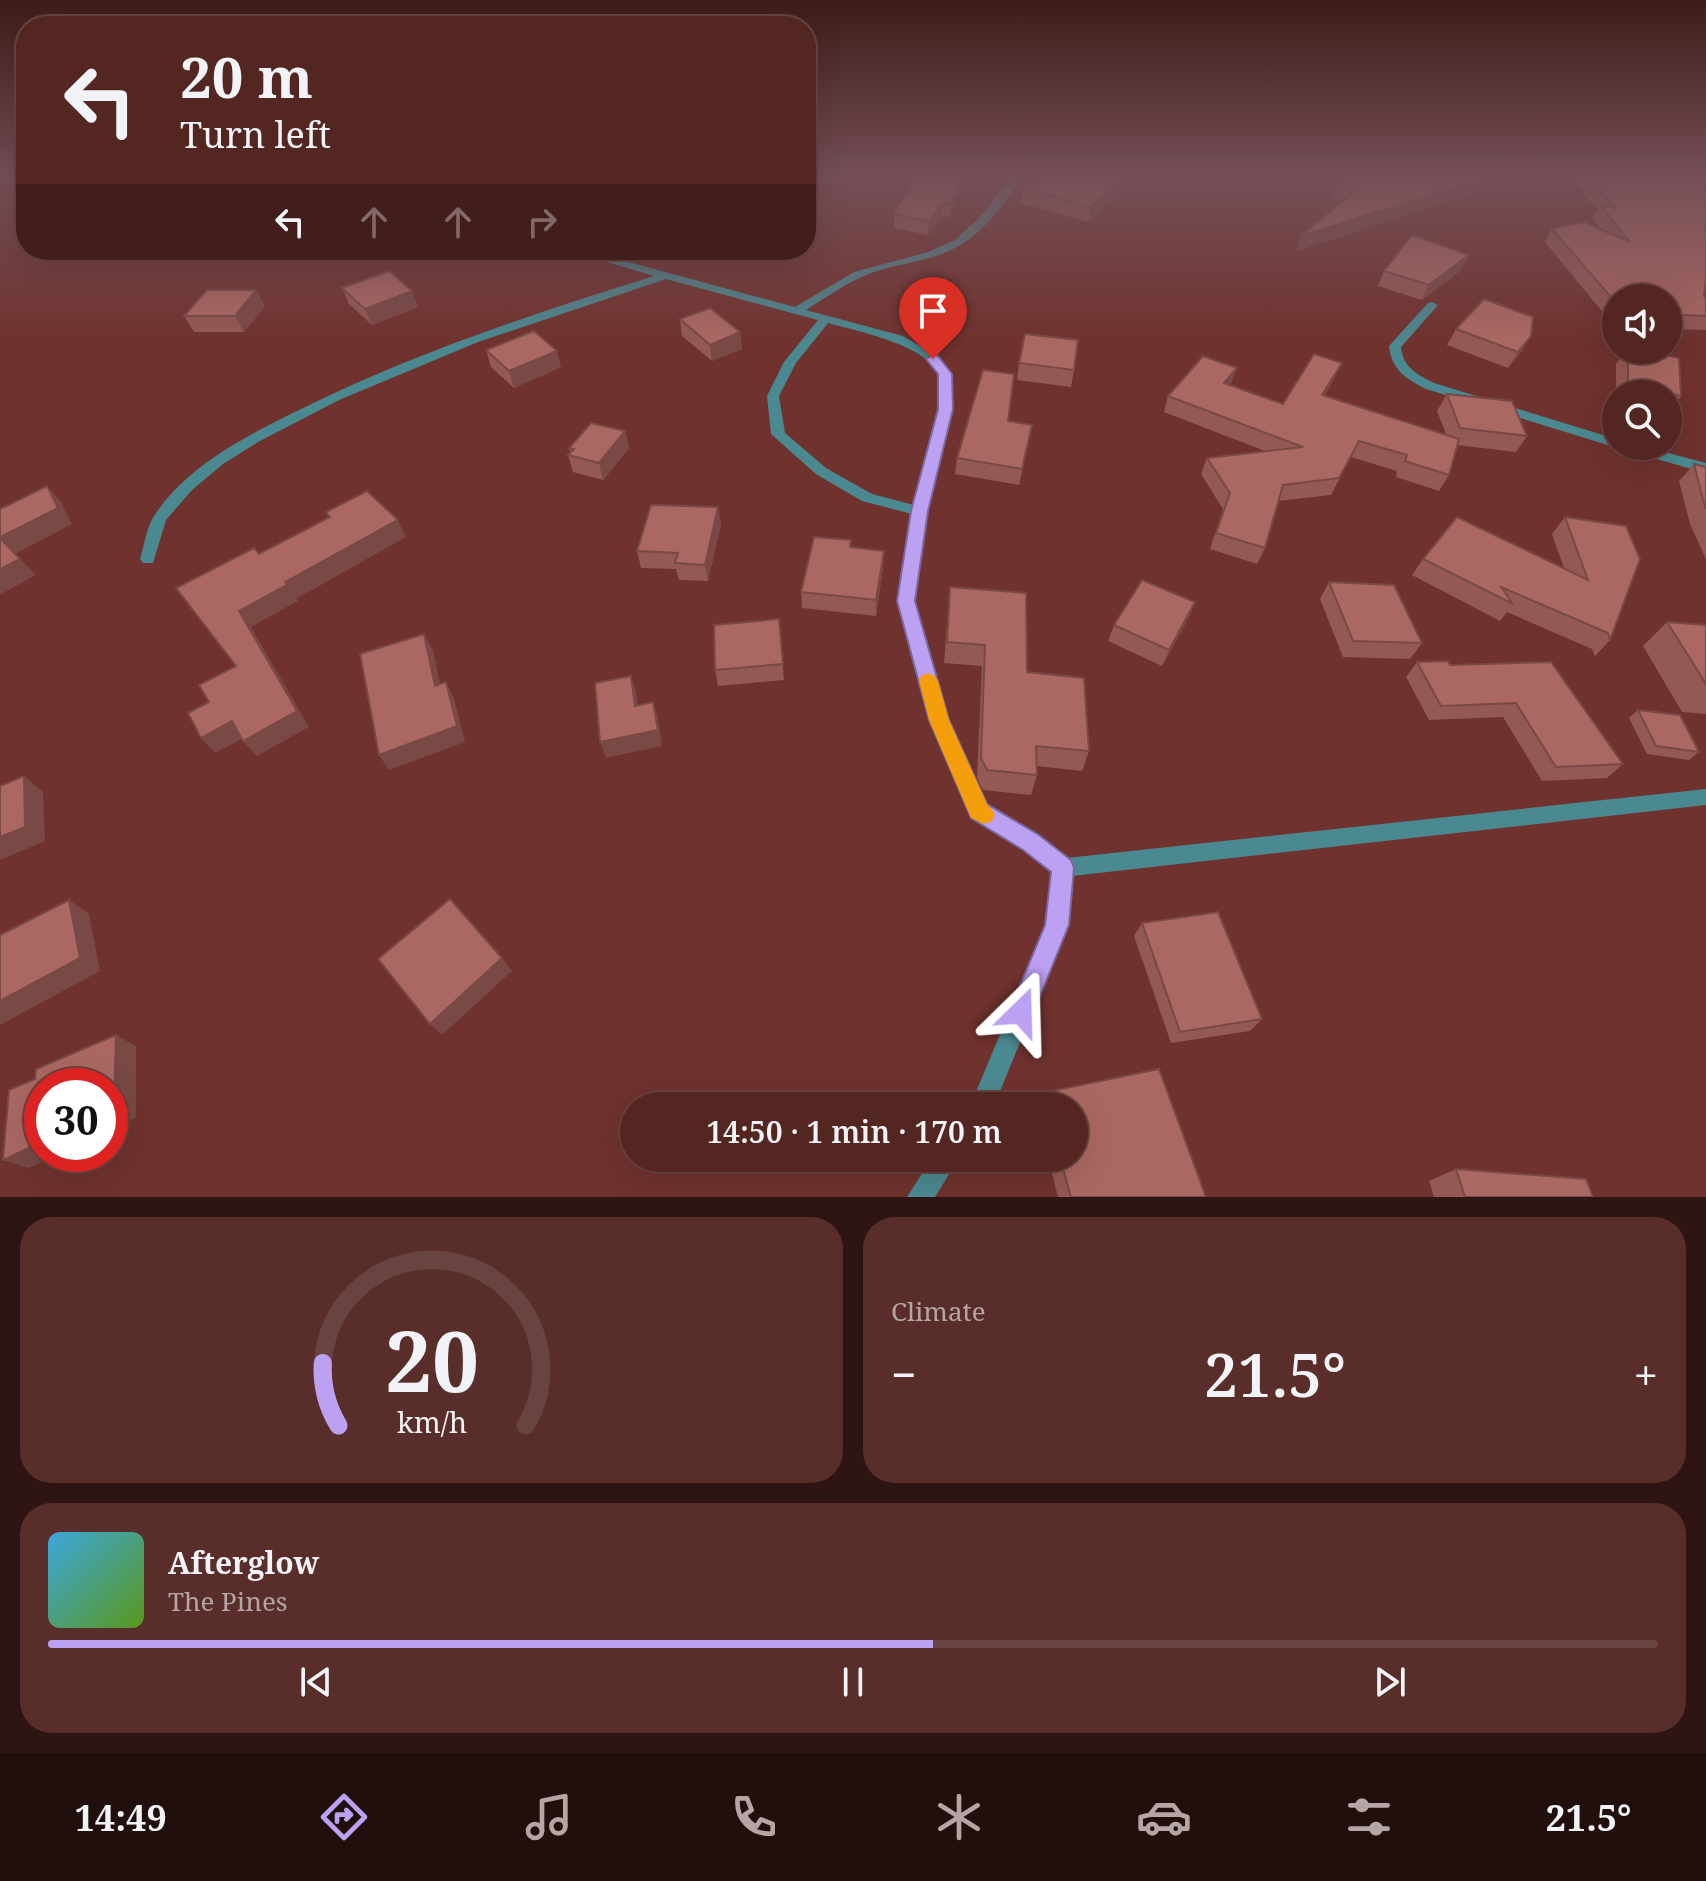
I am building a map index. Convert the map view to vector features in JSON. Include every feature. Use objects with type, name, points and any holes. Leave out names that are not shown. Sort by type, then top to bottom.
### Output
[{"type":"street","points":[[798,310],[868,270],[918,258],[963,241],[971,232]]},
{"type":"street","points":[[608,260],[899,339],[933,359],[945,374],[945,409],[920,511],[906,601],[939,720],[979,811],[1031,842],[1063,868],[1706,797]]},
{"type":"street","points":[[630,266],[632,260]]},
{"type":"street","points":[[148,559],[158,520],[202,472],[235,448],[321,402],[425,355],[666,275]]},
{"type":"street","points":[[1432,305],[1395,346],[1395,359],[1406,373],[1430,386],[1602,439]]},
{"type":"street","points":[[826,318],[790,362],[773,396],[778,434],[821,471],[867,498],[920,511]]},
{"type":"street","points":[[1677,460],[1706,468]]},
{"type":"street","points":[[988,1092],[1057,925],[1063,868]]},
{"type":"street","points":[[920,1197],[937,1172]]},
{"type":"building","points":[[1554,232],[1607,232],[1630,242],[1622,232],[1706,232],[1706,316],[1682,315],[1682,284],[1602,284],[1602,287]]},
{"type":"building","points":[[1412,235],[1469,255],[1429,285],[1384,271]]},
{"type":"building","points":[[389,271],[412,291],[365,309],[342,288]]},
{"type":"building","points":[[207,290],[256,290],[235,316],[184,316]]},
{"type":"building","points":[[1484,299],[1533,317],[1531,336],[1518,352],[1456,329]]},
{"type":"building","points":[[710,308],[740,332],[710,345],[680,319]]},
{"type":"building","points":[[534,331],[557,351],[509,371],[486,350]]},
{"type":"building","points":[[1025,334],[1078,340],[1074,370],[1019,363]]},
{"type":"building","points":[[1314,354],[1342,363],[1322,395],[1459,439],[1449,475],[1405,461],[1407,455],[1359,441],[1339,478],[1283,485],[1265,548],[1216,533],[1230,493],[1207,458],[1303,447],[1168,396],[1203,356],[1237,368],[1224,383],[1283,404]]},
{"type":"building","points":[[1628,364],[1679,364],[1680,380],[1628,380]]},
{"type":"building","points":[[983,370],[1014,374],[1008,421],[1032,425],[1022,469],[957,458]]},
{"type":"building","points":[[1447,394],[1512,401],[1527,436],[1460,428]]},
{"type":"building","points":[[591,423],[625,431],[599,463],[568,455],[574,449],[569,448]]},
{"type":"building","points":[[1694,464],[1706,467],[1706,508],[1705,507]]},
{"type":"building","points":[[47,486],[58,508],[0,537],[0,509]]},
{"type":"building","points":[[367,491],[398,520],[239,611],[297,711],[243,741],[232,721],[201,738],[188,713],[209,702],[199,685],[236,666],[176,588],[254,548],[259,554],[330,517],[326,512]]},
{"type":"building","points":[[651,505],[718,507],[705,565],[675,563],[678,553],[637,551]]},
{"type":"building","points":[[1457,517],[1588,580],[1565,517],[1626,526],[1640,559],[1610,640],[1608,633],[1501,587],[1513,604],[1423,559]]},
{"type":"building","points":[[814,537],[851,540],[850,547],[884,551],[876,600],[801,592]]},
{"type":"building","points":[[0,538],[20,559],[0,569]]},
{"type":"building","points":[[1142,580],[1195,602],[1169,650],[1114,625]]},
{"type":"building","points":[[1329,582],[1394,585],[1422,643],[1353,641]]},
{"type":"building","points":[[950,587],[1026,593],[1027,672],[1084,678],[1089,751],[1036,746],[1037,775],[987,770],[981,758],[985,645],[947,642]]},
{"type":"building","points":[[779,619],[783,664],[715,670],[714,625]]},
{"type":"building","points":[[1667,622],[1706,625],[1706,684]]},
{"type":"building","points":[[424,634],[435,686],[446,682],[457,726],[379,755],[360,654]]},
{"type":"building","points":[[1448,661],[1450,665],[1551,662],[1623,764],[1556,767],[1516,703],[1441,706],[1417,662]]},
{"type":"building","points":[[631,676],[635,706],[653,702],[658,730],[600,742],[595,683]]},
{"type":"building","points":[[1638,710],[1680,715],[1699,752],[1656,746]]},
{"type":"building","points":[[24,776],[25,827],[0,837],[0,786]]},
{"type":"building","points":[[450,899],[502,958],[430,1024],[378,959]]},
{"type":"building","points":[[69,900],[80,958],[0,1001],[0,935]]},
{"type":"building","points":[[1218,912],[1262,1019],[1180,1032],[1142,923]]},
{"type":"building","points":[[116,1035],[115,1068],[38,1068]]},
{"type":"building","points":[[1159,1069],[1206,1197],[1071,1197],[1064,1172],[1088,1172],[1088,1092],[1047,1092]]},
{"type":"building","points":[[24,1084],[24,1150],[3,1160],[9,1090]]},
{"type":"building","points":[[1456,1169],[1586,1179],[1593,1197],[1465,1197]]},
{"type":"slow traffic","points":[[928,681],[939,720],[979,811],[984,814]]},
{"type":"route","points":[[933,359],[945,374],[945,409],[920,511],[906,601],[939,720],[979,811],[1031,842],[1063,868],[1057,925],[1021,1012]]}]
